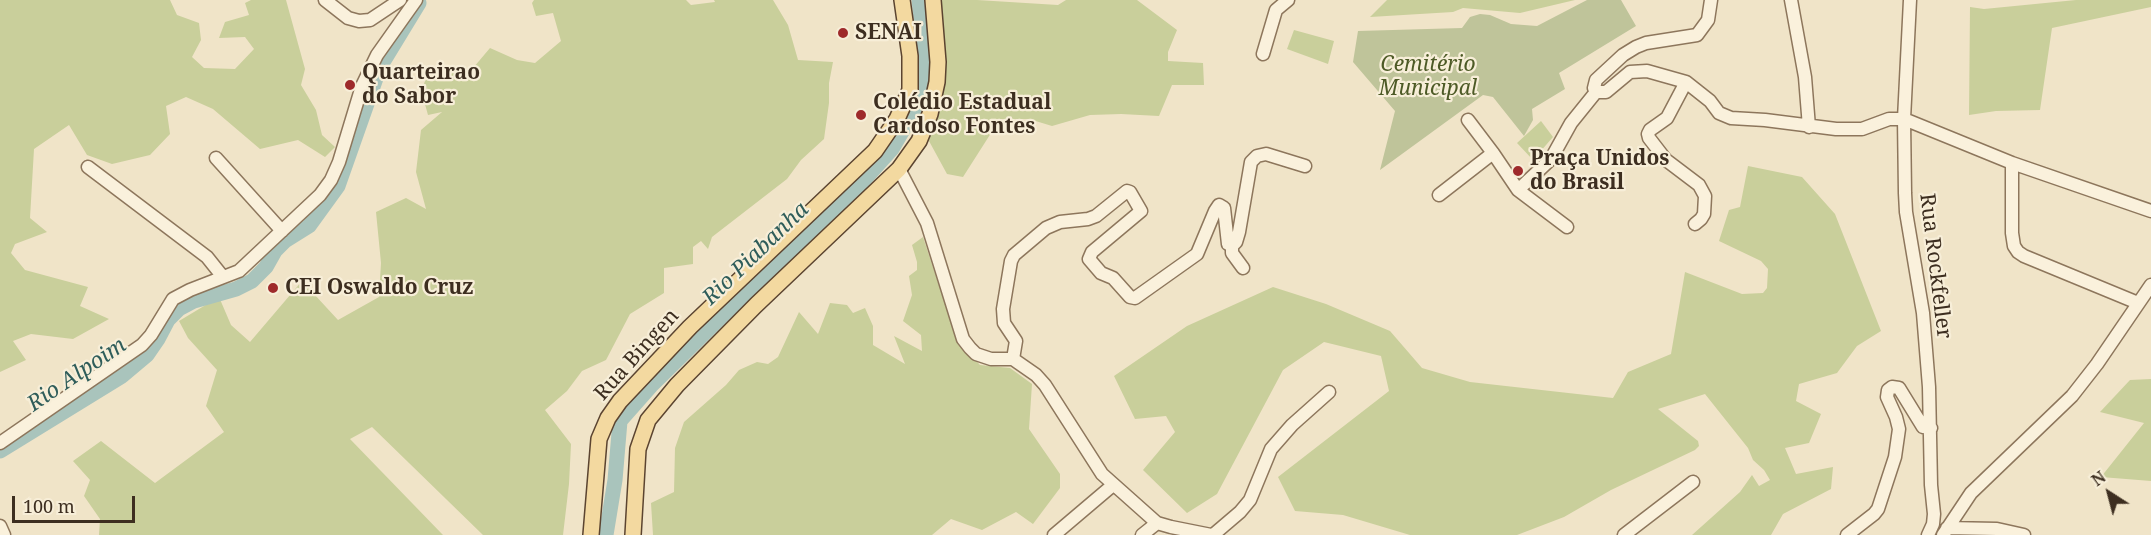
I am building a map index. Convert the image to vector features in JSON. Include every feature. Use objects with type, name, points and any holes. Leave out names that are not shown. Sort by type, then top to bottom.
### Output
[{"type":"main road","name":"Rua Bingen","points":[[591,535],[599,439],[608,418],[620,400],[690,327],[875,151],[897,119],[910,90],[909,56],[902,0]]},
{"type":"main road","points":[[633,535],[638,449],[648,420],[677,385],[748,313],[899,169],[918,141],[930,114],[937,82],[938,62],[933,0]]},
{"type":"street","points":[[325,0],[348,18],[359,21],[370,20],[400,0]]},
{"type":"street","points":[[0,443],[141,345],[151,335],[173,299],[239,271],[321,195],[339,162],[362,86],[378,55],[416,0]]},
{"type":"street","points":[[1263,54],[1276,10],[1288,0]]},
{"type":"street","points":[[1596,92],[1594,88],[1596,80],[1636,47],[1646,43],[1697,35],[1708,20],[1711,0]]},
{"type":"street","points":[[1791,0],[1805,77],[1809,127]]},
{"type":"street","name":"Rua Rockfeller","points":[[1910,0],[1904,119],[1906,212],[1923,313],[1931,428],[1931,485],[1934,514],[1928,535]]},
{"type":"street","points":[[1596,92],[1606,92],[1630,72],[1647,70],[1686,82],[1710,101],[1719,112],[1731,118],[1765,120],[1809,127],[1862,129],[1889,119],[1904,119],[2012,163],[2151,212]]},
{"type":"street","points":[[1686,82],[1667,118],[1648,134],[1666,160],[1699,185],[1705,196],[1704,214],[1695,224]]},
{"type":"street","points":[[1518,189],[1551,159],[1571,123],[1596,92]]},
{"type":"street","points":[[1468,120],[1518,189],[1567,227]]},
{"type":"street","points":[[1439,195],[1493,153]]},
{"type":"street","points":[[1243,268],[1232,253],[1232,246],[1239,232],[1251,162],[1257,156],[1266,154],[1305,166]]},
{"type":"street","points":[[216,158],[282,231]]},
{"type":"street","points":[[2012,163],[2012,233],[2014,246],[2018,252],[2138,303]]},
{"type":"street","points":[[88,167],[207,257],[223,277]]},
{"type":"street","points":[[899,169],[927,223],[963,339],[982,357],[1013,359],[1036,375],[1045,385],[1094,463],[1113,485],[1157,523],[1212,535],[1240,512],[1250,500],[1271,449],[1292,425],[1329,392]]},
{"type":"street","points":[[1013,359],[1017,346],[1004,323],[1003,309],[1011,261],[1014,255],[1046,228],[1060,222],[1096,216],[1123,194],[1130,192],[1141,211],[1089,255],[1089,259],[1105,276],[1113,278],[1130,297],[1135,298],[1197,254],[1219,205],[1224,208],[1228,244],[1232,246]]},
{"type":"street","points":[[1945,531],[1971,493],[2072,396],[2097,364],[2151,285]]},
{"type":"street","points":[[1847,535],[1878,509],[1895,457],[1899,429],[1887,397],[1888,390],[1892,387],[1899,388],[1923,427],[1931,428]]},
{"type":"street","points":[[1624,535],[1693,482]]},
{"type":"street","points":[[1054,535],[1113,485]]},
{"type":"street","points":[[1142,535],[1157,523]]},
{"type":"street","points":[[0,526],[4,535]]},
{"type":"street","points":[[1945,531],[1997,529],[2024,535]]},
{"type":"green space","points":[[0,0],[170,0],[177,15],[199,23],[201,40],[192,57],[204,68],[235,69],[254,49],[245,37],[219,38],[225,22],[249,15],[245,3],[251,0],[286,0],[305,69],[301,85],[316,110],[322,135],[335,147],[325,157],[298,140],[260,149],[213,109],[186,97],[166,106],[170,134],[150,155],[112,164],[87,155],[69,125],[34,149],[30,218],[47,232],[15,244],[11,253],[25,270],[88,287],[80,306],[109,319],[73,339],[31,334],[13,341],[26,360],[0,372]]},
{"type":"green space","points":[[534,0],[686,0],[691,5],[715,2],[714,0],[773,0],[788,25],[798,60],[833,62],[824,139],[801,160],[787,179],[712,237],[708,249],[701,241],[693,247],[693,264],[664,268],[664,293],[630,314],[606,360],[582,371],[567,391],[545,410],[571,444],[563,535],[483,535],[372,427],[350,439],[443,535],[99,535],[100,519],[84,496],[90,480],[73,461],[101,441],[155,483],[224,432],[206,406],[217,370],[188,338],[179,321],[219,297],[231,325],[250,342],[302,281],[338,320],[379,297],[381,263],[376,212],[406,198],[426,209],[416,172],[421,130],[442,112],[428,115],[421,90],[427,77],[449,76],[457,68],[468,74],[490,48],[517,60],[535,63],[561,41],[553,13],[536,16],[532,3]]},
{"type":"green space","points":[[939,0],[1058,5],[1066,0],[1137,0],[1177,30],[1168,52],[1168,61],[1203,63],[1204,85],[1172,85],[1159,116],[1090,115],[1052,126],[1029,119],[1000,119],[963,177],[947,174],[929,141],[944,79]]},
{"type":"green space","points":[[1387,0],[1575,0],[1520,13],[1463,8],[1453,12],[1370,17]]},
{"type":"green space","name":"Cemitério Municipal","points":[[1587,0],[1621,0],[1636,26],[1559,73],[1565,89],[1532,109],[1533,120],[1524,136],[1493,97],[1483,95],[1380,170],[1395,111],[1353,62],[1358,31],[1462,28],[1470,17],[1480,14],[1490,15],[1511,24],[1537,26]]},
{"type":"green space","points":[[2076,0],[2151,0],[2151,7],[2052,28],[2040,110],[1996,111],[1969,115],[1970,7],[1984,9]]},
{"type":"green space","points":[[1294,30],[1334,41],[1328,64],[1287,49]]},
{"type":"green space","points":[[1541,121],[1553,137],[1533,160],[1517,143]]},
{"type":"green space","points":[[1748,166],[1802,177],[1835,214],[1881,331],[1857,346],[1837,373],[1799,384],[1796,401],[1821,414],[1809,443],[1785,448],[1796,474],[1833,467],[1831,489],[1783,514],[1771,535],[1692,535],[1740,492],[1752,475],[1759,486],[1770,480],[1705,394],[1658,409],[1698,441],[1699,446],[1695,450],[1611,490],[1564,517],[1517,535],[1410,535],[1343,515],[1295,511],[1278,477],[1389,391],[1381,356],[1324,342],[1283,370],[1217,494],[1187,513],[1143,470],[1175,432],[1166,416],[1135,419],[1114,376],[1187,326],[1273,287],[1326,304],[1390,331],[1422,368],[1470,382],[1613,398],[1628,372],[1671,354],[1685,272],[1742,294],[1763,293],[1767,288],[1768,269],[1761,261],[1719,241],[1729,210],[1740,207]]},
{"type":"green space","points":[[923,237],[957,340],[980,365],[1010,368],[1032,384],[1029,429],[1060,474],[1060,488],[1033,524],[1016,512],[982,530],[951,519],[932,535],[653,535],[651,503],[674,492],[675,448],[684,422],[726,385],[739,370],[757,362],[768,364],[778,357],[799,312],[818,334],[830,303],[847,305],[853,313],[865,308],[873,326],[873,345],[905,364],[894,336],[922,351],[921,335],[903,321],[912,295],[909,276],[917,270],[912,245]]},
{"type":"green space","points":[[2151,379],[2151,481],[2101,477],[2144,423],[2100,412],[2130,380]]},
{"type":"waterway","name":"Rio Piabanha","points":[[606,535],[615,480],[620,421],[651,386],[759,280],[846,200],[892,149],[920,101],[926,68],[919,0]]},
{"type":"waterway","name":"Rio Alpoim","points":[[0,451],[122,376],[147,355],[168,320],[179,309],[194,301],[236,289],[252,281],[266,267],[275,251],[285,241],[309,226],[338,186],[380,67],[419,3]]},
{"type":"place","name":"SENAI","points":[[843,33]]},
{"type":"place","name":"Quarteirao do Sabor","points":[[350,85]]},
{"type":"place","name":"Colédio Estadual Cardoso Fontes","points":[[861,115]]},
{"type":"place","name":"Praça Unidos do Brasil","points":[[1518,171]]},
{"type":"place","name":"CEI Oswaldo Cruz","points":[[273,288]]}]
